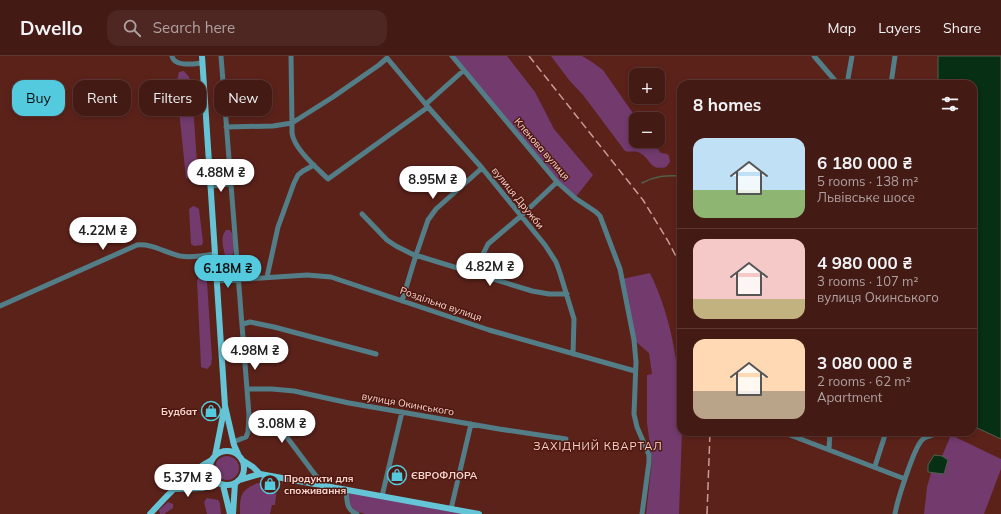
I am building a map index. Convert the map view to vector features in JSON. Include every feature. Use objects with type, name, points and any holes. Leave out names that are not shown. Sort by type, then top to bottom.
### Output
[{"type":"main road","points":[[202,56],[225,406],[233,442],[244,470],[237,482],[232,514]]},
{"type":"main road","points":[[225,406],[210,465],[212,476],[221,484],[232,514]]},
{"type":"main road","points":[[150,514],[198,467],[224,451],[234,453],[260,474]]},
{"type":"main road","points":[[174,489],[202,488],[221,484],[230,485],[260,474],[479,514]]},
{"type":"street","points":[[172,56],[172,59],[179,63],[192,65],[202,64]]},
{"type":"street","points":[[221,56],[249,415],[248,432],[246,437],[233,442]]},
{"type":"street","points":[[291,56],[292,134],[304,154],[328,179],[427,106],[463,71]]},
{"type":"street","name":"Кленова вулиця","points":[[452,56],[463,71],[527,144],[557,182],[575,198],[596,212],[600,216],[605,227],[618,261],[634,340],[634,414],[637,427],[647,450],[649,462],[642,514]]},
{"type":"street","points":[[814,56],[835,80]]},
{"type":"street","points":[[848,80],[852,56]]},
{"type":"street","points":[[892,80],[895,56]]},
{"type":"street","name":"вулиця Дружби","points":[[292,124],[380,63],[386,57],[482,168],[545,246],[556,262],[574,319],[573,354]]},
{"type":"street","points":[[226,127],[292,124]]},
{"type":"street","points":[[267,277],[278,227],[294,183],[298,175],[314,165]]},
{"type":"street","points":[[402,301],[428,220],[436,209],[482,168]]},
{"type":"street","points":[[476,274],[488,244],[521,216],[557,182]]},
{"type":"street","points":[[210,186],[230,184]]},
{"type":"street","points":[[362,214],[387,240],[416,255],[532,292],[567,294]]},
{"type":"street","points":[[0,306],[137,245],[146,245],[181,256],[196,257],[215,254]]},
{"type":"street","name":"Роздільна вулиця","points":[[217,281],[306,275],[331,277],[496,332],[635,372]]},
{"type":"street","points":[[242,324],[250,322],[274,327],[376,354]]},
{"type":"street","name":"вулиця Окинського","points":[[247,389],[294,391],[402,412],[566,439]]},
{"type":"street","points":[[382,496],[402,412]]},
{"type":"street","points":[[304,414],[283,432],[319,480],[319,485]]},
{"type":"street","points":[[451,509],[471,424]]},
{"type":"street","points":[[794,436],[875,466],[905,479]]},
{"type":"street","points":[[829,449],[830,436]]},
{"type":"street","points":[[875,466],[885,436]]},
{"type":"street","points":[[895,514],[905,479],[921,441],[924,438],[931,436]]},
{"type":"street","points":[[346,490],[348,506],[354,513],[357,514]]},
{"type":"shaded area","points":[[452,56],[507,56],[535,92],[554,129],[593,175],[575,198],[557,182]]},
{"type":"shaded area","points":[[551,56],[582,56],[603,70],[632,112],[629,112],[629,148],[657,148],[661,153],[669,156],[670,162],[666,167],[660,168],[653,166],[640,153],[625,151],[583,95],[569,80]]},
{"type":"shaded area","points":[[938,56],[1001,56],[1001,439],[977,428],[977,80],[938,80]]},
{"type":"shaded area","points":[[184,71],[190,80],[177,80],[179,72]]},
{"type":"shaded area","points":[[180,116],[194,116],[197,163],[196,177],[193,179],[186,178]]},
{"type":"shaded area","points":[[193,206],[199,209],[203,242],[202,245],[194,246],[191,244],[189,209]]},
{"type":"shaded area","points":[[226,230],[230,230],[232,232],[234,244],[233,254],[230,256],[225,255],[223,245],[223,236]]},
{"type":"shaded area","points":[[650,273],[665,311],[670,331],[677,366],[677,436],[682,436],[679,514],[646,514],[652,460],[647,423],[647,375],[652,374],[649,353],[634,340],[622,279]]},
{"type":"shaded area","points":[[199,278],[207,282],[212,358],[211,365],[207,369],[201,367],[197,280]]},
{"type":"shaded area","points":[[951,436],[953,436],[1001,459],[1001,469],[984,514],[924,514],[927,487],[931,473],[944,473],[948,461],[942,456]]},
{"type":"shaded area","points":[[934,455],[942,456],[948,460],[944,474],[928,472],[928,465]]},
{"type":"shaded area","points":[[227,456],[236,459],[239,468],[236,477],[227,480],[218,477],[215,468],[218,459]]},
{"type":"shaded area","points":[[200,469],[207,485],[192,485],[189,479]]},
{"type":"shaded area","points":[[258,483],[263,483],[263,487],[271,489],[274,486],[277,487],[275,505],[272,505],[270,514],[240,514],[242,494],[248,488]]},
{"type":"shaded area","points":[[348,492],[468,514],[365,514],[355,511],[349,503]]},
{"type":"shaded area","points":[[207,498],[218,500],[220,503],[221,514],[207,514],[204,502]]},
{"type":"shaded area","points":[[168,502],[173,504],[173,508],[164,514],[160,514],[159,510]]},
{"type":"waterway","points":[[642,183],[661,176],[677,176]]},
{"type":"railway","points":[[529,56],[643,200],[677,258]]},
{"type":"railway","points":[[707,514],[710,436]]},
{"type":"place","name":"Будбат","points":[[211,411]]},
{"type":"place","name":"ЄВРОФЛОРА","points":[[397,475]]},
{"type":"place","name":"Продукти для споживання","points":[[270,484]]},
{"type":"district","name":"ЗАХІДНИЙ КВАРТАЛ","points":[[598,446]]}]
